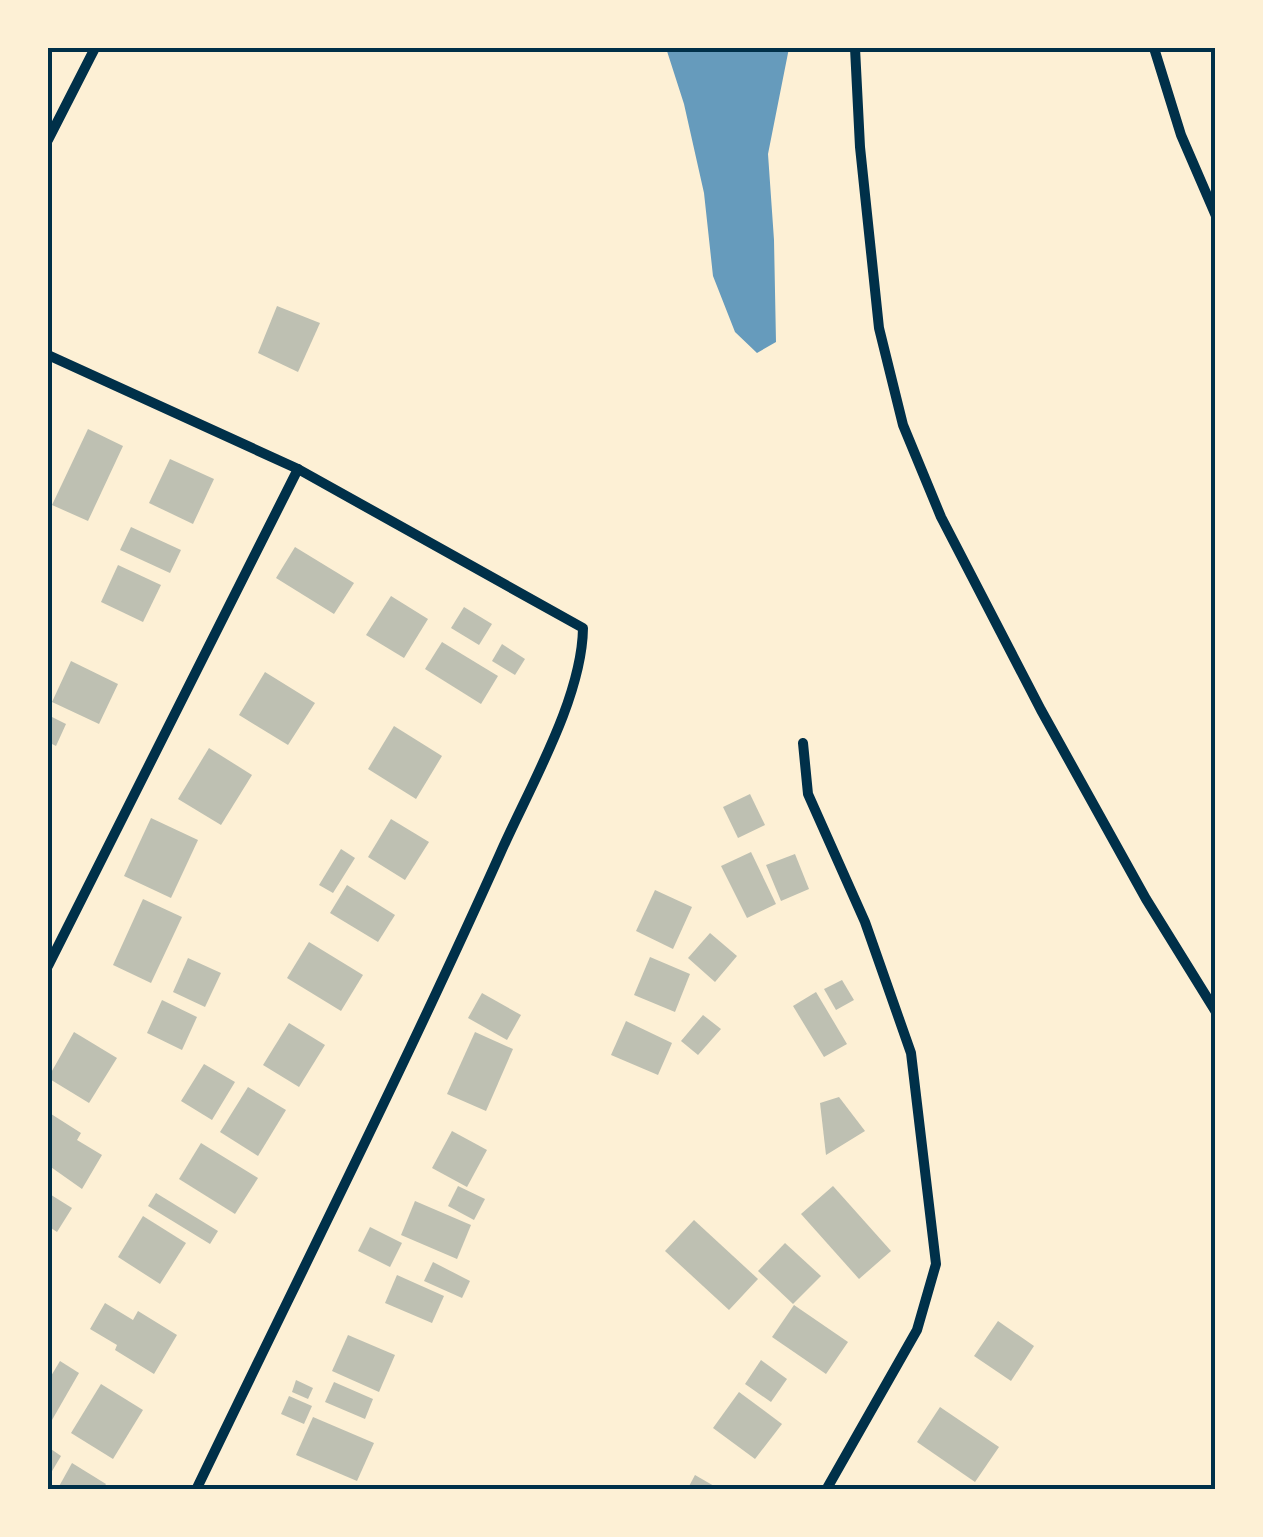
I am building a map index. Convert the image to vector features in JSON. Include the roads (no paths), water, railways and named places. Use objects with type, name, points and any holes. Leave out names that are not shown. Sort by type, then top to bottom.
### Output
[{"type":"street","points":[[48,140],[95,48]]},
{"type":"street","points":[[856,48],[860,147],[879,328],[903,425],[941,517],[1041,710],[1146,900],[1216,1012]]},
{"type":"street","points":[[1154,48],[1181,135],[1216,216]]},
{"type":"street","points":[[48,355],[298,470],[582,628],[582,656],[564,711],[474,911],[196,1490]]},
{"type":"street","points":[[48,966],[298,470]]},
{"type":"street","points":[[802,743],[808,794],[865,922],[912,1053],[936,1264],[916,1330],[826,1490]]},
{"type":"water","points":[[666,48],[789,48],[768,154],[776,342],[757,353],[735,332],[713,276],[704,193],[684,104]]}]
